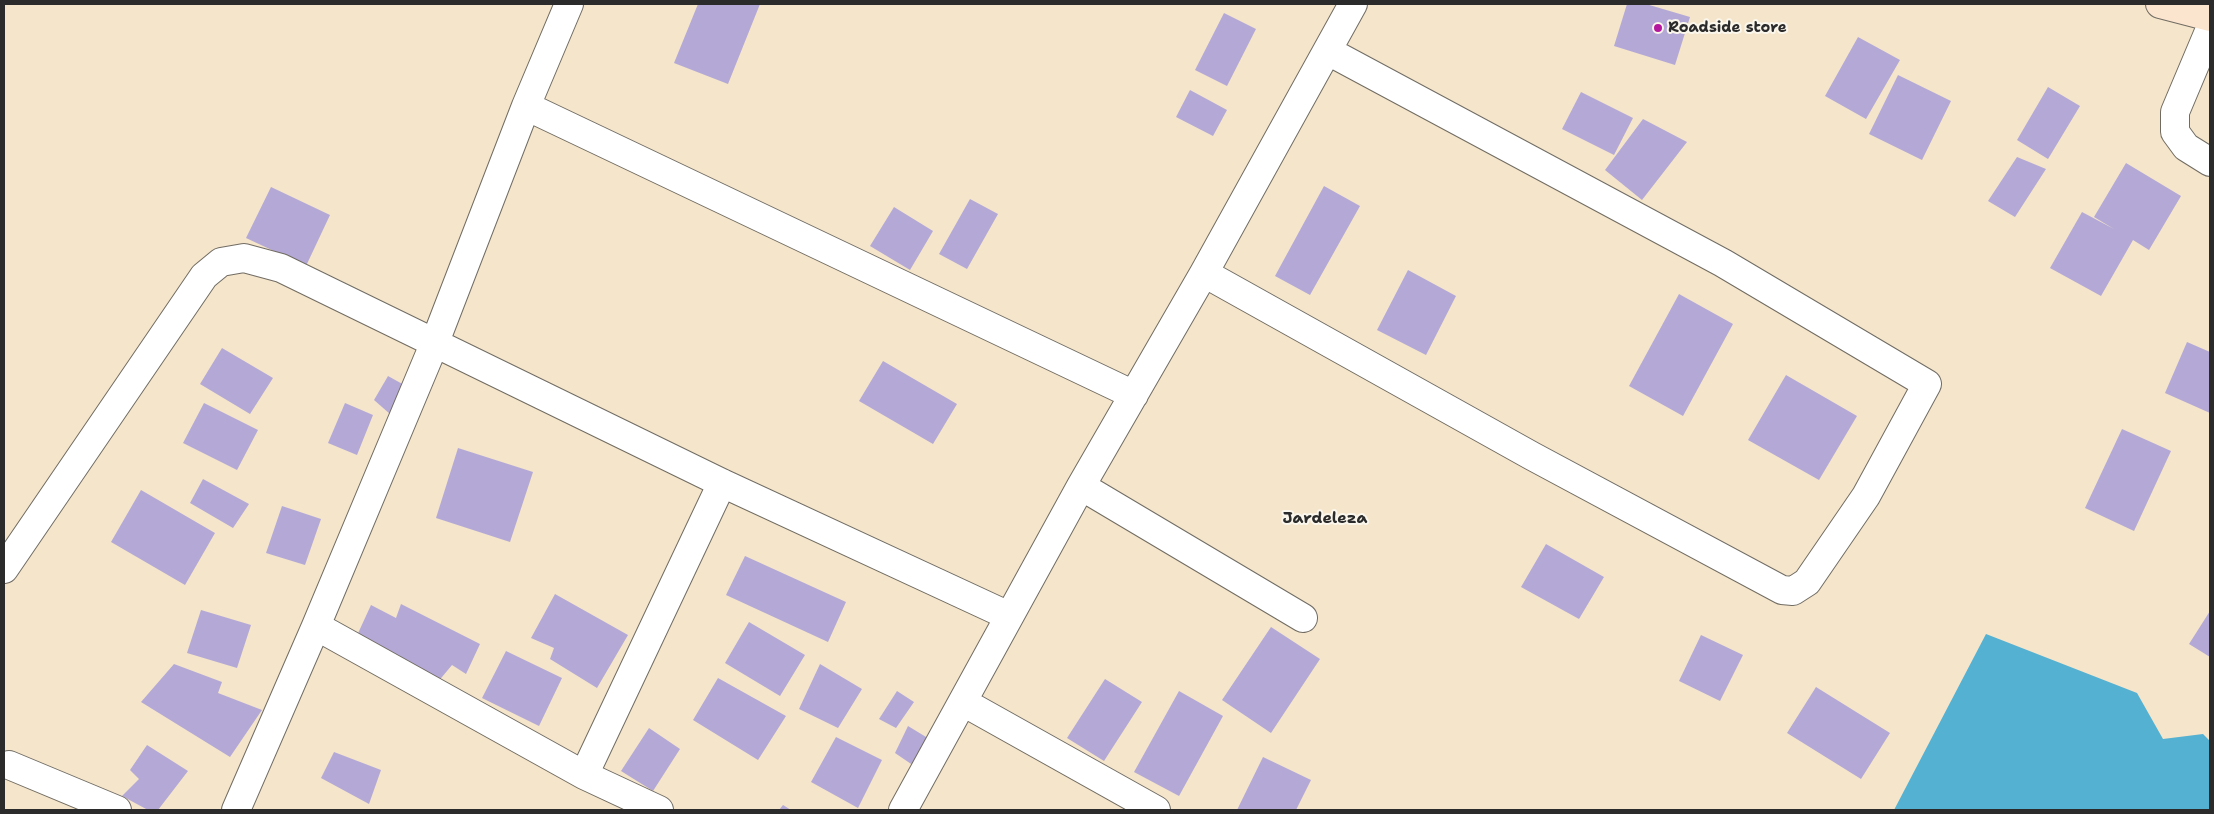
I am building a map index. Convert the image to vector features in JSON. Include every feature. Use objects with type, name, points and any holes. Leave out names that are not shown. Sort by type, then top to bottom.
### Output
[{"type":"main road","points":[[2166,4],[2210,17]]},
{"type":"street","points":[[236,810],[316,626],[435,342],[526,106],[570,4]]},
{"type":"street","points":[[903,810],[1081,486],[1204,273],[1353,4]]},
{"type":"street","points":[[2210,29],[2175,112],[2175,132],[2186,147],[2205,157],[2210,162]]},
{"type":"street","points":[[1204,273],[1532,456],[1782,590],[1793,591],[1807,582],[1866,496],[1927,384],[1723,263],[1328,51]]},
{"type":"street","points":[[526,106],[1134,395]]},
{"type":"street","points":[[4,569],[204,276],[221,262],[244,258],[281,268],[722,482],[1009,616]]},
{"type":"street","points":[[584,775],[722,482]]},
{"type":"street","points":[[1081,486],[1303,618]]},
{"type":"street","points":[[316,626],[584,775],[659,810]]},
{"type":"street","points":[[963,702],[1156,810]]},
{"type":"street","points":[[9,765],[117,810]]},
{"type":"water","points":[[1986,634],[2137,693],[2163,739],[2203,734],[2210,741],[2210,810],[1894,810]]},
{"type":"building","points":[[698,4],[760,4],[728,84],[674,63]]},
{"type":"building","points":[[1627,4],[1646,4],[1690,17],[1675,65],[1614,46]]},
{"type":"building","points":[[1224,13],[1256,29],[1227,86],[1195,70]]},
{"type":"building","points":[[1858,37],[1900,60],[1866,119],[1825,96]]},
{"type":"building","points":[[1898,75],[1951,101],[1922,160],[1869,134]]},
{"type":"building","points":[[2048,87],[2080,106],[2048,159],[2017,140]]},
{"type":"building","points":[[1190,90],[1227,110],[1213,136],[1176,117]]},
{"type":"building","points":[[1581,92],[1633,118],[1614,155],[1562,129]]},
{"type":"building","points":[[1643,119],[1687,142],[1642,200],[1605,170]]},
{"type":"building","points":[[2017,157],[2046,169],[2015,217],[1988,201]]},
{"type":"building","points":[[2126,163],[2181,196],[2149,250],[2133,240],[2101,296],[2050,268],[2082,212],[2114,229],[2094,217]]},
{"type":"building","points":[[1324,186],[1360,206],[1310,295],[1275,276]]},
{"type":"building","points":[[271,187],[330,215],[306,266],[246,238]]},
{"type":"building","points":[[970,199],[998,214],[967,269],[939,254]]},
{"type":"building","points":[[894,207],[933,231],[910,270],[870,246]]},
{"type":"building","points":[[1408,270],[1456,296],[1426,355],[1377,330]]},
{"type":"building","points":[[1679,294],[1733,324],[1683,416],[1629,386]]},
{"type":"building","points":[[2187,342],[2210,352],[2210,413],[2165,393]]},
{"type":"building","points":[[222,348],[273,378],[250,414],[200,384]]},
{"type":"building","points":[[883,361],[957,404],[933,444],[859,401]]},
{"type":"building","points":[[1786,375],[1857,416],[1819,480],[1748,440]]},
{"type":"building","points":[[388,376],[406,386],[390,414],[374,400]]},
{"type":"building","points":[[204,403],[258,430],[237,470],[183,443]]},
{"type":"building","points":[[345,403],[373,415],[357,455],[328,443]]},
{"type":"building","points":[[2122,429],[2171,451],[2134,531],[2085,508]]},
{"type":"building","points":[[458,448],[533,472],[510,542],[436,518]]},
{"type":"building","points":[[203,479],[249,504],[233,528],[190,503]]},
{"type":"building","points":[[141,490],[215,533],[185,585],[111,542]]},
{"type":"building","points":[[282,506],[321,519],[305,565],[266,553]]},
{"type":"building","points":[[1546,544],[1604,577],[1579,619],[1521,587]]},
{"type":"building","points":[[745,556],[846,602],[828,642],[726,595]]},
{"type":"building","points":[[555,594],[628,635],[597,688],[550,659],[554,648],[531,638]]},
{"type":"building","points":[[401,604],[480,644],[466,674],[452,665],[437,683],[354,642],[371,605],[396,618]]},
{"type":"building","points":[[201,610],[251,625],[237,668],[187,653]]},
{"type":"building","points":[[2210,611],[2210,657],[2189,644]]},
{"type":"building","points":[[749,622],[805,655],[780,696],[725,663]]},
{"type":"building","points":[[1271,627],[1320,659],[1271,733],[1222,700]]},
{"type":"building","points":[[1701,635],[1743,655],[1720,701],[1679,681]]},
{"type":"building","points":[[506,651],[562,678],[539,726],[482,698]]},
{"type":"building","points":[[174,664],[222,682],[218,693],[262,710],[230,757],[141,702]]},
{"type":"building","points":[[820,664],[862,689],[838,728],[799,709]]},
{"type":"building","points":[[718,678],[786,716],[758,760],[693,720]]},
{"type":"building","points":[[1105,679],[1142,702],[1104,761],[1067,738]]},
{"type":"building","points":[[1816,687],[1890,733],[1861,779],[1787,733]]},
{"type":"building","points":[[897,691],[914,702],[896,728],[879,719]]},
{"type":"building","points":[[1179,691],[1223,716],[1179,796],[1134,772]]},
{"type":"building","points":[[908,726],[931,740],[917,768],[895,753]]},
{"type":"building","points":[[649,728],[680,749],[653,791],[621,771]]},
{"type":"building","points":[[836,737],[882,760],[858,808],[811,782]]},
{"type":"building","points":[[147,745],[188,771],[158,810],[148,810],[122,796],[139,779],[130,770]]},
{"type":"building","points":[[334,752],[381,770],[369,804],[321,778]]},
{"type":"building","points":[[1263,757],[1311,780],[1296,810],[1237,810]]},
{"type":"building","points":[[783,805],[791,810],[779,810]]},
{"type":"place","name":"Roadside store","points":[[1658,28]]},
{"type":"district","name":"Jardeleza","points":[[1325,519]]}]
